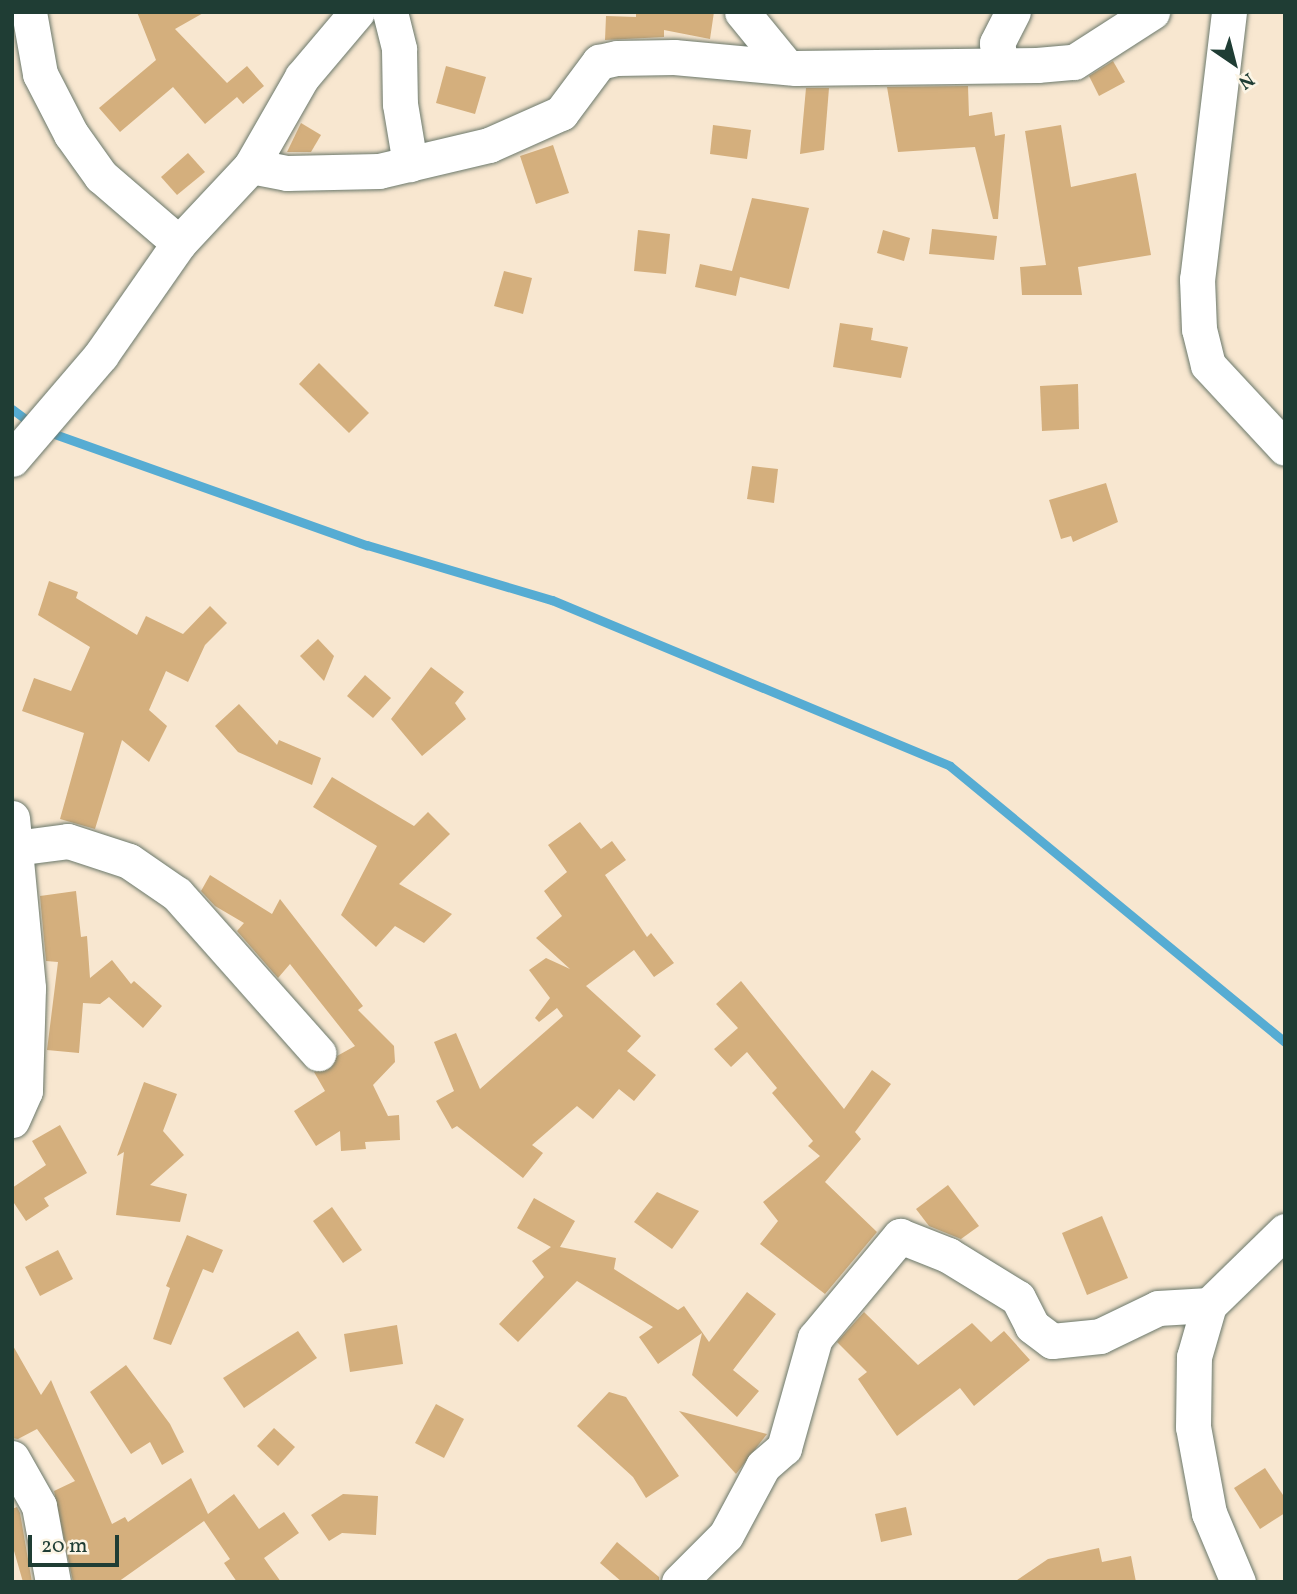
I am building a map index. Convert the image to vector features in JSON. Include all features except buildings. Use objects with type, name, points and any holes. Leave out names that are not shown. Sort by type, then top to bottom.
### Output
[{"type":"street","points":[[29,12],[40,74],[71,134],[101,176],[180,243]]},
{"type":"street","points":[[12,459],[101,355],[180,243],[251,166],[302,77],[358,12]]},
{"type":"street","points":[[390,12],[399,49],[400,104],[410,164]]},
{"type":"street","points":[[742,12],[787,67]]},
{"type":"street","points":[[1001,64],[998,43],[1013,12]]},
{"type":"street","points":[[251,166],[287,173],[379,171],[489,145],[561,113],[599,62],[617,58],[787,67],[1074,62],[1153,12]]},
{"type":"street","points":[[1229,12],[1197,279],[1199,329],[1208,365],[1285,448]]},
{"type":"street","points":[[12,1120],[25,1091],[28,988],[14,833],[68,841],[139,868],[177,894],[318,1053]]},
{"type":"street","points":[[1238,1582],[1209,1513],[1193,1427],[1194,1357],[1209,1305],[1285,1231]]},
{"type":"street","points":[[679,1582],[726,1535],[764,1466],[784,1448],[814,1338],[900,1236],[948,1255],[1018,1298],[1032,1326],[1052,1341],[1100,1336],[1158,1308],[1209,1305]]},
{"type":"street","points":[[12,1458],[39,1506],[53,1582]]},
{"type":"waterway","points":[[12,409],[33,425]]},
{"type":"waterway","points":[[46,431],[367,545],[552,600],[950,766],[1285,1042]]}]
